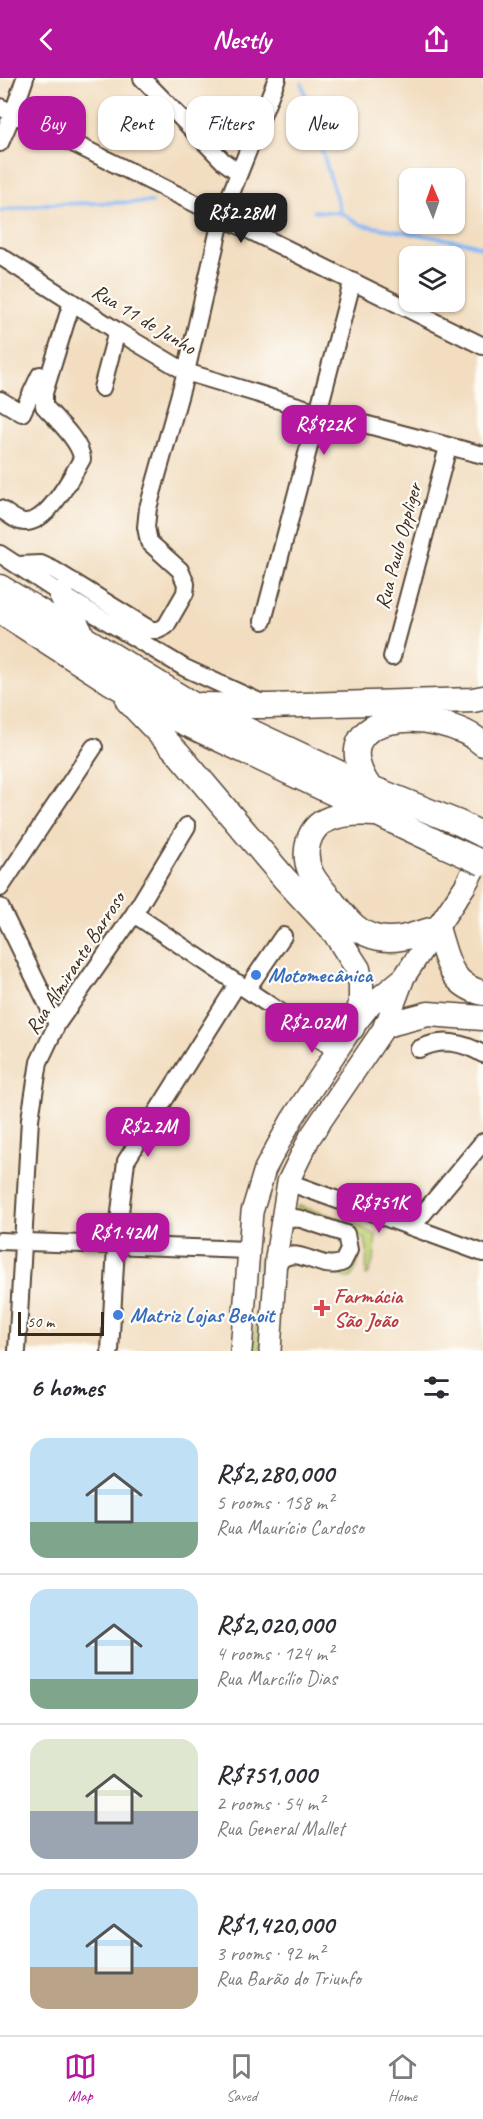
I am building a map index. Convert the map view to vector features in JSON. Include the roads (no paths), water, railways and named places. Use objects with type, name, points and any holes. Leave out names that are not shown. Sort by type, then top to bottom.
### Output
[{"type":"highway","points":[[0,587],[192,704],[369,787],[483,835]]},
{"type":"highway","points":[[61,594],[84,639]]},
{"type":"highway","points":[[0,611],[110,682],[170,716],[483,863]]},
{"type":"highway","points":[[110,682],[178,753],[284,878],[335,933],[358,969],[362,985],[361,1004],[352,1028]]},
{"type":"highway","points":[[192,704],[268,706],[483,698]]},
{"type":"highway","points":[[369,787],[361,775],[358,764],[360,744],[375,726],[404,719],[442,723],[472,734],[483,744]]},
{"type":"highway","points":[[379,814],[341,815],[321,824],[310,836],[307,846],[307,861],[312,875],[351,924],[363,933],[380,938],[404,938],[437,928],[448,962],[460,983],[483,993]]},
{"type":"highway","points":[[386,1025],[428,1014],[483,1018]]},
{"type":"main road","points":[[270,1351],[276,1265],[288,1182],[310,1137],[386,1025],[404,976],[465,886],[483,852]]},
{"type":"main road","points":[[241,1351],[252,1212],[265,1168],[292,1119],[352,1028],[371,1004],[404,976]]},
{"type":"main road","points":[[338,1051],[343,1055],[345,1062],[340,1092]]},
{"type":"main road","points":[[288,1182],[278,1174],[277,1168],[292,1119]]},
{"type":"main road","points":[[248,1250],[268,1240],[276,1232],[282,1217]]},
{"type":"street","points":[[0,143],[7,110],[25,78]]},
{"type":"street","points":[[142,78],[223,161],[238,172]]},
{"type":"street","points":[[17,565],[41,564],[151,630],[158,630],[166,626],[185,593],[186,584],[180,570],[149,542],[146,527],[148,508],[186,372],[222,216],[277,78]]},
{"type":"street","points":[[7,110],[483,346]]},
{"type":"street","name":"Rua 11 de Junho","points":[[0,256],[186,372],[318,412],[483,455]]},
{"type":"street","points":[[263,621],[352,283]]},
{"type":"street","points":[[0,400],[22,413],[38,382],[69,300]]},
{"type":"street","points":[[0,509],[22,522],[41,516],[62,493],[82,459],[81,453],[67,432],[44,406],[44,393],[69,300]]},
{"type":"street","points":[[102,388],[117,331]]},
{"type":"street","name":"Rua Paulo Oppliger","points":[[392,657],[448,447]]},
{"type":"street","points":[[0,554],[61,594],[185,668],[268,706]]},
{"type":"street","points":[[0,888],[94,747]]},
{"type":"street","name":"Rua Almirante Barroso","points":[[17,1351],[30,1119],[39,1062],[57,1024],[134,914],[187,826]]},
{"type":"street","points":[[0,907],[57,1024]]},
{"type":"street","points":[[134,914],[338,1051]]},
{"type":"street","points":[[110,1351],[116,1246],[126,1161],[242,986],[283,936]]},
{"type":"street","points":[[419,1049],[436,1043],[456,1042],[483,1054]]},
{"type":"street","points":[[412,1227],[483,1142]]},
{"type":"street","points":[[288,1182],[483,1253]]},
{"type":"street","points":[[276,1265],[282,1258],[292,1254],[327,1264],[340,1264],[346,1259],[349,1250],[346,1234],[301,1219],[282,1217]]},
{"type":"street","points":[[0,1241],[248,1250]]},
{"type":"waterway","points":[[302,84],[341,213]]},
{"type":"waterway","points":[[0,211],[47,204],[152,202]]},
{"type":"waterway","points":[[314,211],[341,213],[362,225],[469,243],[483,248]]},
{"type":"place","name":"Motomecânica","points":[[256,975]]},
{"type":"place","name":"Farmácia São João","points":[[322,1308]]},
{"type":"place","name":"Matriz Lojas Benoit","points":[[118,1315]]}]
